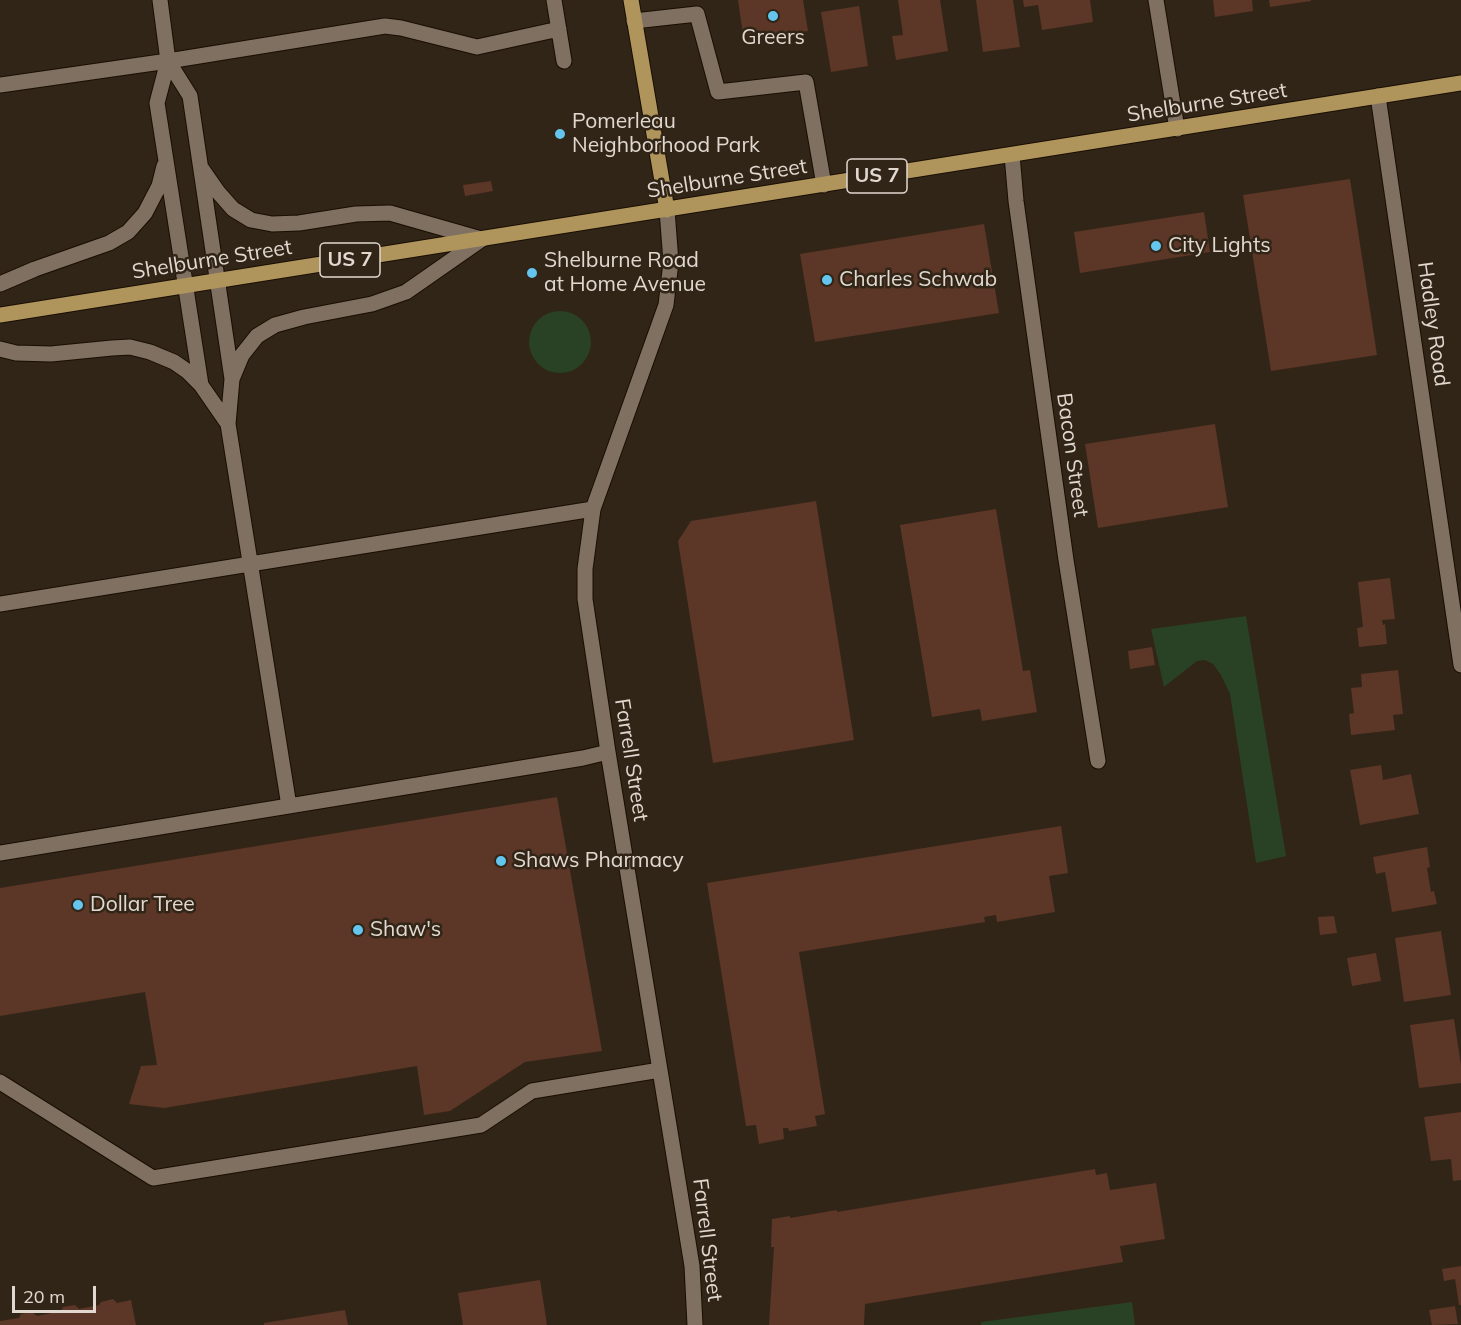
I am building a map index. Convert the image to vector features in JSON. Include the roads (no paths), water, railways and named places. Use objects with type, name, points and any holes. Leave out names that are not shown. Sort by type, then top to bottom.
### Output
[{"type":"main road","points":[[631,0],[667,210]]},
{"type":"main road","name":"Shelburne Street","points":[[0,315],[1461,83]]},
{"type":"street","points":[[160,0],[168,61],[157,103],[201,385]]},
{"type":"street","points":[[554,0],[564,61]]},
{"type":"street","points":[[1156,0],[1177,129]]},
{"type":"street","points":[[634,21],[698,14],[718,92],[806,82],[824,184]]},
{"type":"street","points":[[0,85],[385,26],[477,47],[559,29]]},
{"type":"street","points":[[168,61],[190,96],[232,379],[228,424],[289,806]]},
{"type":"street","name":"Hadley Road","points":[[1378,96],[1461,665]]},
{"type":"street","name":"Bacon Street","points":[[1012,155],[1016,201],[1068,572],[1098,761]]},
{"type":"street","points":[[0,284],[34,268],[109,243],[128,232],[145,213],[159,186],[166,160]]},
{"type":"street","points":[[200,167],[233,209],[251,220],[272,224],[299,223],[356,214],[390,213],[482,239]]},
{"type":"street","name":"Farrell Street","points":[[667,210],[671,262],[666,305],[593,509],[586,558],[585,599],[692,1266],[695,1325]]},
{"type":"street","points":[[232,379],[242,355],[257,336],[275,325],[372,304],[406,292],[482,239]]},
{"type":"street","points":[[0,349],[16,353],[51,354],[130,347],[150,352],[174,362],[187,371],[201,385],[228,424]]},
{"type":"street","points":[[0,604],[593,509]]},
{"type":"street","points":[[0,853],[583,758],[608,752]]},
{"type":"street","points":[[0,1082],[153,1178],[481,1125],[532,1091],[660,1070]]},
{"type":"place","name":"Greers","points":[[773,16]]},
{"type":"place","name":"Pomerleau Neighborhood Park","points":[[560,134]]},
{"type":"place","name":"City Lights","points":[[1156,246]]},
{"type":"place","name":"Shelburne Road at Home Avenue","points":[[532,273]]},
{"type":"place","name":"Charles Schwab","points":[[827,280]]},
{"type":"place","name":"Shaws Pharmacy","points":[[501,861]]},
{"type":"place","name":"Dollar Tree","points":[[78,905]]},
{"type":"place","name":"Shaw's","points":[[358,930]]}]
